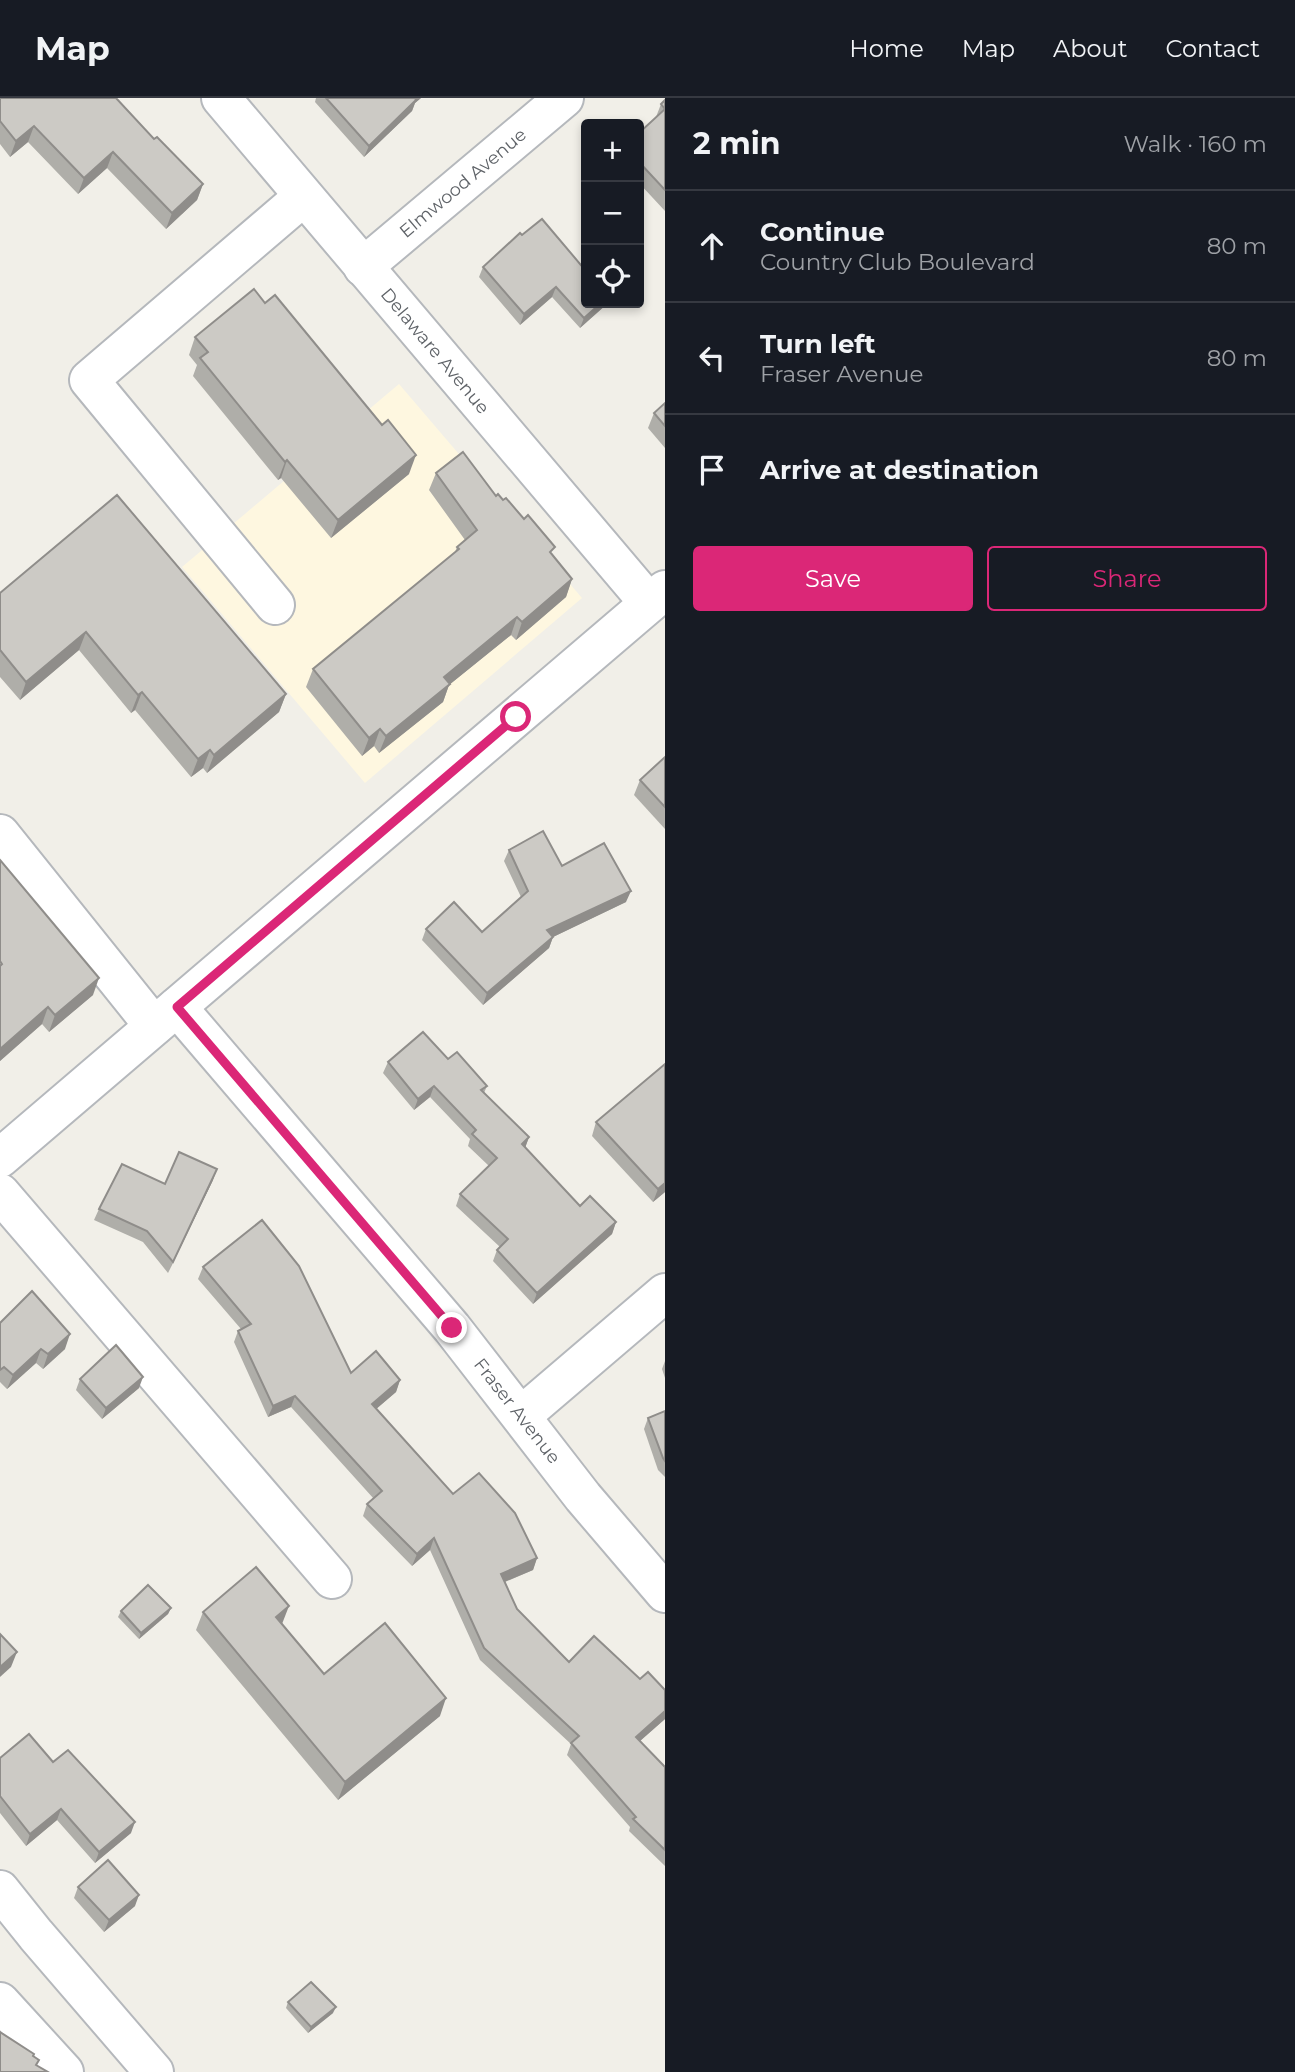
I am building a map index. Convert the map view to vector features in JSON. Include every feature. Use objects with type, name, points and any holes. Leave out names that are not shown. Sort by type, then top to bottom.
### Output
[{"type":"street","name":"Delaware Avenue","points":[[221,98],[363,267],[657,597]]},
{"type":"street","name":"Elmwood Avenue","points":[[363,267],[564,98]]},
{"type":"street","points":[[275,605],[89,380],[303,197]]},
{"type":"street","points":[[0,1158],[657,597]]},
{"type":"street","name":"Fraser Avenue","points":[[0,834],[452,1328],[583,1497],[665,1593]]},
{"type":"street","points":[[0,1193],[332,1579]]},
{"type":"street","points":[[521,1416],[665,1293]]},
{"type":"street","points":[[0,1890],[154,2072]]},
{"type":"street","points":[[0,2002],[64,2072]]},
{"type":"shaded area","points":[[399,384],[582,598],[365,783],[182,567]]},
{"type":"building","points":[[0,98],[116,98],[154,139],[157,137],[203,184],[172,213],[113,152],[84,178],[34,126],[16,141],[0,121]]},
{"type":"building","points":[[326,98],[415,98],[416,100],[369,146]]},
{"type":"building","points":[[665,109],[665,190],[644,167],[644,128]]},
{"type":"building","points":[[542,219],[581,265],[581,308],[595,308],[584,318],[556,287],[524,314],[483,267],[520,233],[522,235]]},
{"type":"building","points":[[254,289],[265,303],[275,295],[382,425],[388,420],[416,455],[338,520],[287,460],[285,462],[200,358],[208,352],[195,337]]},
{"type":"building","points":[[665,403],[665,426],[654,413]]},
{"type":"building","points":[[463,452],[496,496],[498,494],[503,500],[506,498],[524,519],[528,515],[555,547],[550,552],[572,579],[522,622],[517,617],[444,677],[450,684],[386,736],[380,729],[369,738],[313,669],[459,549],[457,547],[477,530],[436,473]]},
{"type":"building","points":[[117,495],[286,694],[214,755],[210,750],[198,759],[142,692],[138,695],[86,632],[26,682],[0,650],[0,593]]},
{"type":"building","points":[[665,757],[665,807],[640,780]]},
{"type":"building","points":[[543,831],[562,866],[604,843],[631,891],[547,930],[553,937],[487,993],[426,929],[454,902],[482,932],[528,891],[509,850]]},
{"type":"building","points":[[0,860],[99,978],[55,1015],[48,1007],[0,1049],[2,964]]},
{"type":"building","points":[[423,1032],[448,1059],[457,1052],[487,1086],[481,1090],[529,1137],[522,1144],[580,1206],[590,1196],[616,1222],[537,1293],[497,1250],[508,1239],[460,1194],[497,1158],[472,1134],[476,1130],[434,1086],[418,1099],[388,1062]]},
{"type":"building","points":[[665,1064],[665,1183],[658,1189],[596,1122]]},
{"type":"building","points":[[179,1152],[217,1169],[173,1262],[147,1231],[99,1209],[122,1164],[165,1184]]},
{"type":"building","points":[[262,1220],[299,1266],[351,1373],[376,1351],[400,1380],[372,1404],[453,1494],[479,1473],[515,1513],[537,1558],[501,1574],[517,1609],[569,1662],[594,1636],[640,1679],[648,1672],[665,1690],[665,1711],[636,1737],[665,1767],[665,1850],[633,1819],[636,1817],[571,1743],[579,1736],[484,1648],[434,1538],[417,1554],[367,1504],[382,1491],[295,1396],[273,1406],[238,1331],[251,1324],[203,1267]]},
{"type":"building","points":[[32,1291],[70,1334],[48,1354],[41,1349],[13,1375],[4,1367],[0,1370],[0,1323]]},
{"type":"building","points":[[116,1345],[143,1377],[106,1408],[80,1379]]},
{"type":"building","points":[[665,1411],[665,1461],[648,1418]]},
{"type":"building","points":[[256,1567],[289,1606],[276,1617],[324,1674],[385,1623],[446,1698],[345,1782],[203,1612]]},
{"type":"building","points":[[148,1585],[171,1608],[141,1633],[121,1611]]},
{"type":"building","points":[[0,1634],[17,1652],[0,1667]]},
{"type":"building","points":[[29,1734],[53,1762],[68,1750],[135,1822],[99,1852],[61,1809],[30,1834],[0,1796],[0,1758]]},
{"type":"building","points":[[108,1860],[139,1895],[109,1920],[78,1887]]},
{"type":"building","points":[[311,1982],[336,2007],[311,2027],[288,2002]]},
{"type":"building","points":[[0,2032],[34,2054],[39,2060],[36,2065],[48,2072],[0,2072]]},
{"type":"route","points":[[452,1328],[177,1007],[516,717]]}]
